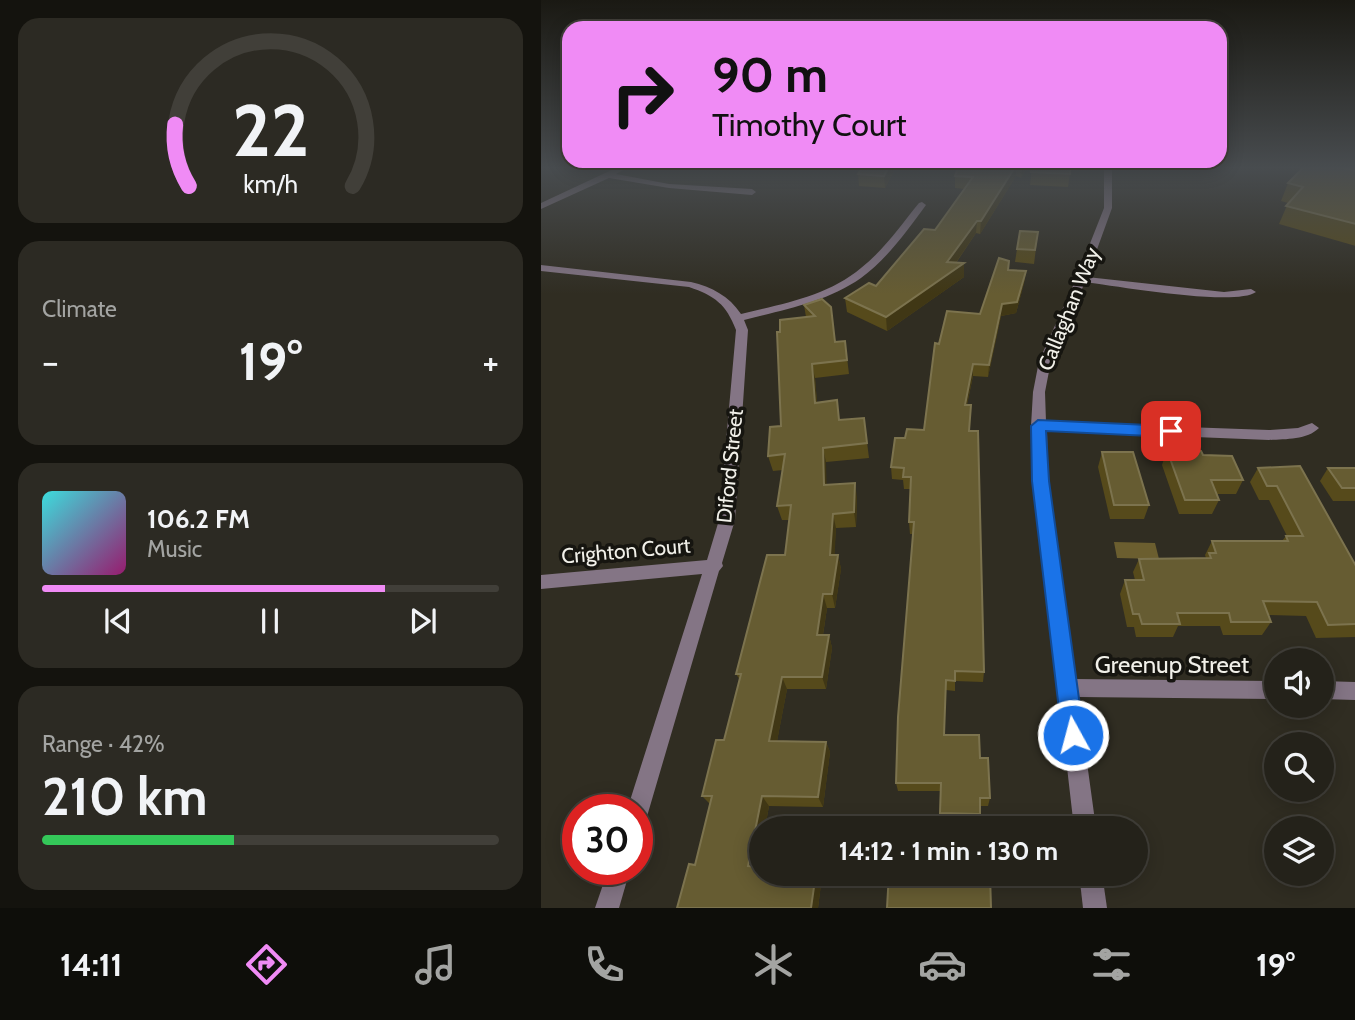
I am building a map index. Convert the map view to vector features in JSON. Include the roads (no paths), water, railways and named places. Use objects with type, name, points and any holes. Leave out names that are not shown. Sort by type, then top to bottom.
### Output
[{"type":"street","points":[[541,268],[672,281],[700,287],[723,300],[739,318],[825,292],[856,277],[875,260],[918,209]]},
{"type":"street","name":"Callaghan Way","points":[[1083,816],[1041,481],[1039,392],[1045,361],[1107,209]]},
{"type":"street","points":[[1081,279],[1224,295],[1251,292]]},
{"type":"street","name":"Diford Street","points":[[643,794],[727,520],[742,330],[739,318]]},
{"type":"street","points":[[1038,426],[1269,435],[1299,433],[1312,428]]},
{"type":"street","name":"Crighton Court","points":[[541,582],[715,566]]},
{"type":"street","name":"Greenup Street","points":[[1067,688],[1264,690]]},
{"type":"street","points":[[1334,690],[1355,691]]},
{"type":"street","points":[[607,908],[614,885]]},
{"type":"street","points":[[1092,886],[1095,908]]}]
